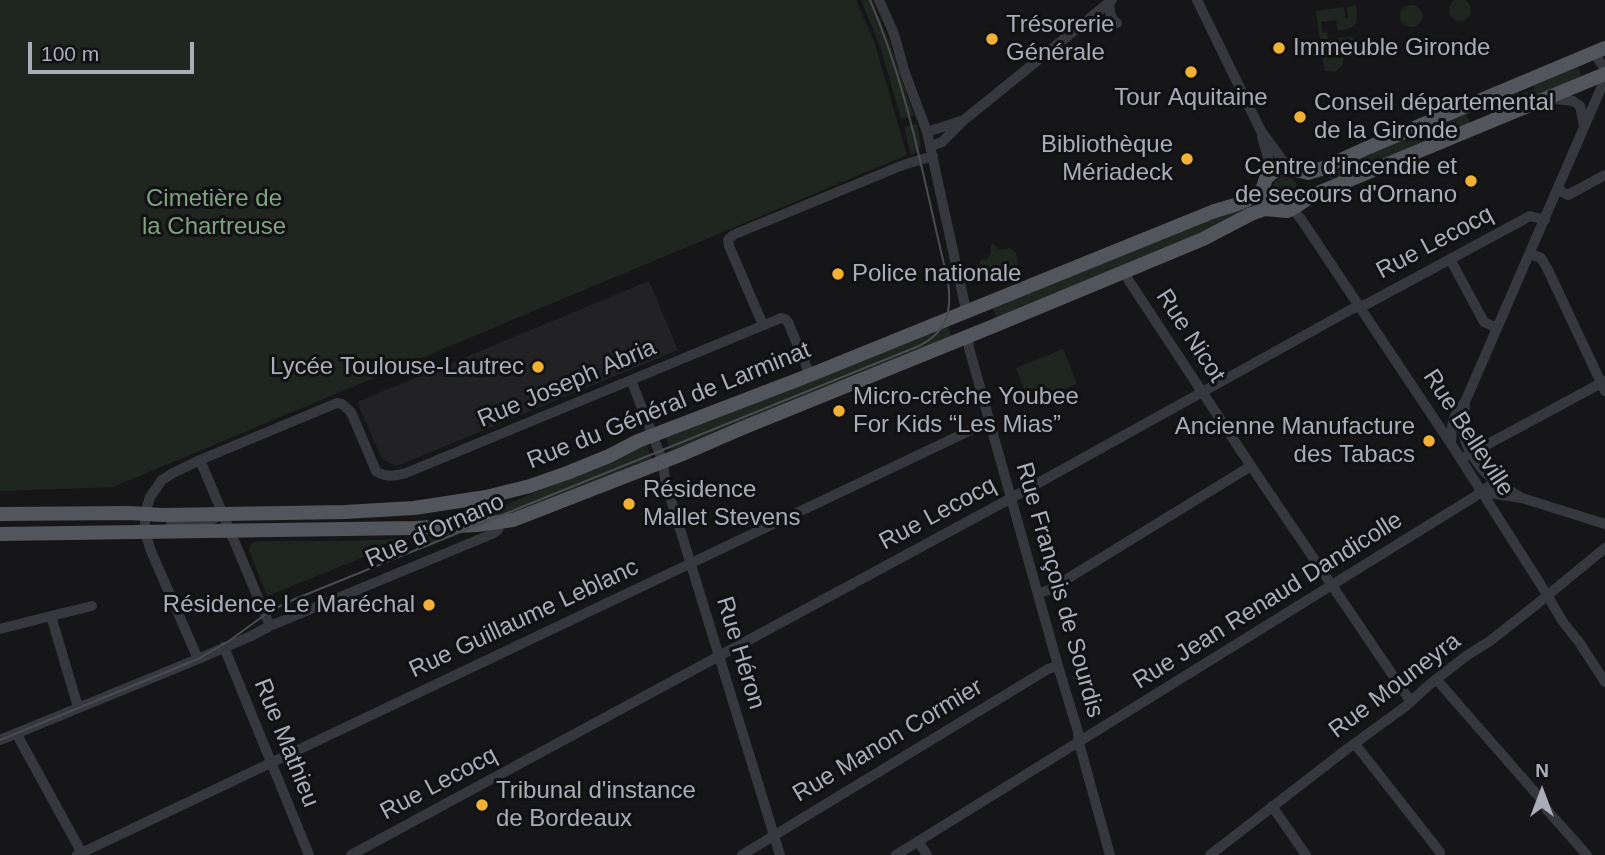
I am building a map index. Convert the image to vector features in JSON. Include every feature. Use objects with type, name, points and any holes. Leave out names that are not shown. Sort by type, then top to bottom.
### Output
[{"type":"main road","points":[[1600,50],[1332,165],[1308,173],[1291,169],[1276,170],[1265,183],[1266,200],[1275,209],[1287,211],[1328,188],[1605,72]]},
{"type":"main road","points":[[1291,169],[1305,183],[1305,195],[1297,205]]},
{"type":"main road","name":"Rue du Général de Larminat","points":[[0,514],[345,512],[463,502],[530,486],[1212,212],[1246,201],[1256,196],[1265,183]]},
{"type":"main road","name":"Rue d'Ornano","points":[[500,522],[520,517],[663,462],[1203,239],[1251,214],[1275,209]]},
{"type":"main road","points":[[0,534],[415,528],[500,522]]},
{"type":"street","points":[[879,0],[894,34],[927,132],[967,311]]},
{"type":"street","points":[[1110,0],[1111,17],[1113,22],[1117,23]]},
{"type":"street","points":[[763,325],[728,240],[733,235],[932,151],[964,120],[1110,0]]},
{"type":"street","points":[[1198,0],[1261,131],[1268,159],[1265,183]]},
{"type":"street","points":[[1600,50],[1605,72]]},
{"type":"street","points":[[1531,254],[1541,258],[1547,268],[1604,385],[1464,456],[1453,447],[1453,422],[1456,412],[1465,402],[1605,79]]},
{"type":"street","points":[[1545,98],[1573,101],[1580,106],[1585,128]]},
{"type":"street","points":[[927,132],[964,120]]},
{"type":"street","points":[[1261,131],[1291,169]]},
{"type":"street","points":[[1558,190],[1568,195],[1604,180]]},
{"type":"street","name":"Rue Belleville","points":[[1297,205],[1301,219],[1605,682]]},
{"type":"street","name":"Rue Lecocq","points":[[351,855],[1012,498],[1359,306],[1530,216],[1545,220]]},
{"type":"street","points":[[1450,259],[1484,322],[1497,328]]},
{"type":"street","name":"Rue Nicot","points":[[1124,271],[1202,393],[1411,702]]},
{"type":"street","name":"Rue Joseph Abria","points":[[200,460],[331,405],[342,404],[351,412],[376,471],[384,476],[394,476],[780,318],[785,318],[788,322],[810,375]]},
{"type":"street","name":"Rue François de Sourdis","points":[[968,336],[1110,855]]},
{"type":"street","points":[[631,380],[653,436]]},
{"type":"street","points":[[1465,402],[1463,431],[1472,454],[1481,469],[1497,483],[1522,498]]},
{"type":"street","name":"Rue Guillaume Leblanc","points":[[81,854],[990,421]]},
{"type":"street","name":"Rue Héron","points":[[653,436],[780,855]]},
{"type":"street","points":[[198,659],[155,560],[145,532],[145,514],[150,497],[162,480],[200,460],[270,626]]},
{"type":"street","points":[[1038,593],[1049,590],[1251,466]]},
{"type":"street","name":"Rue Jean Renaud Dandicolle","points":[[896,855],[1497,483]]},
{"type":"street","points":[[1482,492],[1522,498],[1605,524]]},
{"type":"street","points":[[145,532],[171,525],[199,524],[224,514]]},
{"type":"street","name":"Rue d'Ornano","points":[[0,740],[492,534],[498,530],[500,522]]},
{"type":"street","name":"Rue Mouneyra","points":[[1210,855],[1411,702],[1466,656],[1547,597],[1605,548]]},
{"type":"street","points":[[0,629],[92,606]]},
{"type":"street","points":[[51,616],[78,708]]},
{"type":"street","name":"Rue Mathieu","points":[[224,648],[309,855]]},
{"type":"street","name":"Rue Manon Cormier","points":[[742,855],[1048,669],[1058,666]]},
{"type":"street","points":[[1436,679],[1587,855]]},
{"type":"street","points":[[16,733],[81,854]]},
{"type":"street","points":[[1355,744],[1440,852]]},
{"type":"street","points":[[1272,806],[1306,855]]},
{"type":"street","points":[[918,841],[928,855]]},
{"type":"shaded area","name":"Lycée Toulouse-Lautrec","points":[[649,281],[678,350],[397,466],[382,459],[357,402]]},
{"type":"green space","points":[[1460,-1],[1468,2],[1471,10],[1468,18],[1460,21],[1452,18],[1449,10],[1452,2]]},
{"type":"green space","name":"Cimetière de la Chartreuse","points":[[0,0],[856,0],[874,41],[907,155],[113,487],[0,491]]},
{"type":"green space","points":[[861,0],[872,0],[914,116],[901,119],[880,46]]},
{"type":"green space","points":[[1356,5],[1356,21],[1353,26],[1338,31],[1336,20],[1321,22],[1322,33],[1327,32],[1328,39],[1320,39],[1316,11],[1344,7],[1345,18],[1348,18],[1347,7]]},
{"type":"green space","points":[[1407,5],[1415,5],[1422,12],[1422,20],[1415,27],[1407,27],[1400,20],[1400,12]]},
{"type":"green space","points":[[1351,37],[1357,42],[1358,52],[1352,53],[1350,45],[1339,47],[1343,65],[1335,72],[1325,71],[1320,48],[1338,43],[1338,38]]},
{"type":"green space","points":[[1578,66],[1582,78],[1508,108],[1502,103],[1501,99],[1534,89],[1534,85]]},
{"type":"green space","points":[[1466,113],[1470,123],[1329,179],[1326,171],[1404,139],[1406,142],[1420,136],[1419,132]]},
{"type":"green space","points":[[917,124],[921,146],[911,155],[904,127]]},
{"type":"green space","points":[[1285,176],[1296,183],[1298,189],[1296,196],[1283,198],[1282,202],[1274,195],[1273,188],[1276,181]]},
{"type":"green space","points":[[1243,205],[1246,213],[997,318],[992,307]]},
{"type":"green space","points":[[993,244],[1000,250],[1010,248],[1016,253],[1018,264],[1013,269],[1002,271],[997,277],[987,278],[980,273],[979,262],[987,259]]},
{"type":"green space","points":[[948,326],[952,337],[714,432],[672,453],[666,438]]},
{"type":"green space","points":[[1063,349],[1077,383],[1031,407],[1016,368]]},
{"type":"green space","points":[[647,445],[652,459],[514,515],[472,519]]},
{"type":"green space","points":[[470,530],[423,549],[419,540],[440,531]]},
{"type":"green space","points":[[404,539],[267,596],[249,550],[251,544],[257,541]]},
{"type":"tram line","points":[[0,740],[198,659],[229,641],[270,611],[295,599],[929,340],[946,319],[949,302],[948,281],[906,104],[884,34],[870,0]]},
{"type":"place","name":"Trésorerie Générale","points":[[992,39]]},
{"type":"place","name":"Immeuble Gironde","points":[[1279,48]]},
{"type":"place","name":"Tour Aquitaine","points":[[1191,72]]},
{"type":"place","name":"Conseil départemental de la Gironde","points":[[1300,117]]},
{"type":"place","name":"Bibliothèque Mériadeck","points":[[1187,159]]},
{"type":"place","name":"Centre d'incendie et de secours d'Ornano","points":[[1471,181]]},
{"type":"place","name":"Police nationale","points":[[838,274]]},
{"type":"place","name":"Lycée Toulouse-Lautrec","points":[[538,367]]},
{"type":"place","name":"Micro-crèche Youbee For Kids “Les Mias”","points":[[839,411]]},
{"type":"place","name":"Ancienne Manufacture des Tabacs","points":[[1429,441]]},
{"type":"place","name":"Résidence Mallet Stevens","points":[[629,504]]},
{"type":"place","name":"Résidence Le Maréchal","points":[[429,605]]},
{"type":"place","name":"Tribunal d'instance de Bordeaux","points":[[482,805]]}]
